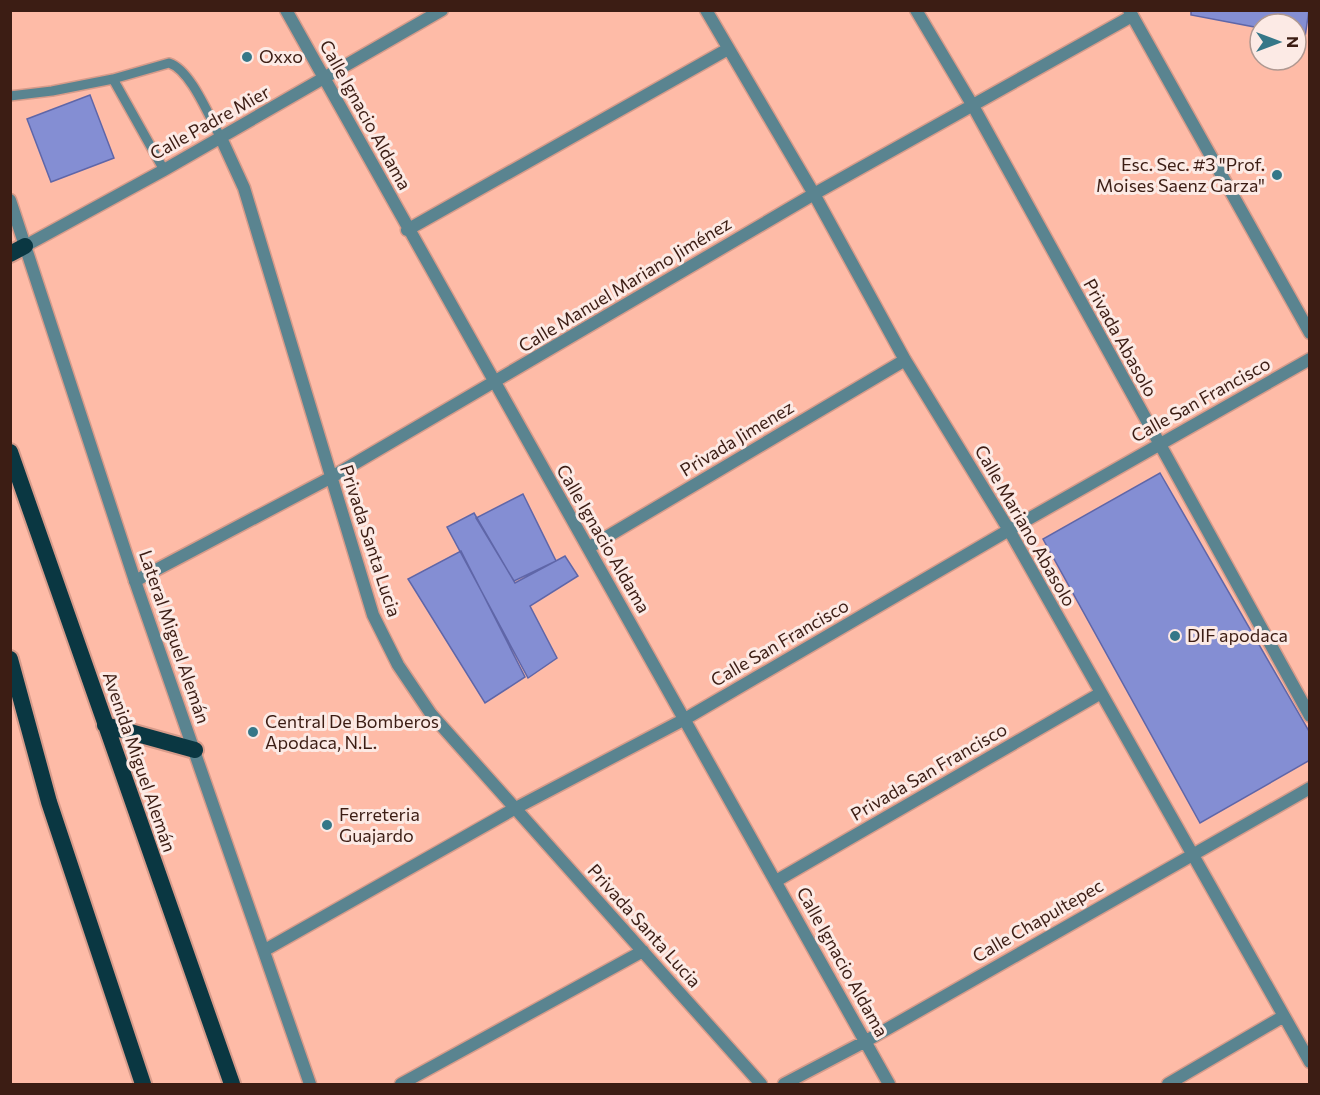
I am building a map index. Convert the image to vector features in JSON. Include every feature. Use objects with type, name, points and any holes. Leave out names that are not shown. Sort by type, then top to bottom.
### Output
[{"type":"highway","name":"Avenida Miguel Alemán","points":[[10,453],[232,1084]]},
{"type":"highway","points":[[10,660],[49,802],[143,1084]]},
{"type":"highway","points":[[105,724],[195,750]]},
{"type":"street","name":"Calle Ignacio Aldama","points":[[286,10],[407,230],[889,1084]]},
{"type":"street","name":"Calle Padre Mier","points":[[18,250],[221,138],[442,10]]},
{"type":"street","name":"Calle Mariano Abasolo","points":[[706,10],[814,195],[905,360],[1008,530],[1310,1062]]},
{"type":"street","name":"Privada Abasolo","points":[[916,10],[974,106],[1158,445],[1310,716]]},
{"type":"street","points":[[1130,13],[1310,333]]},
{"type":"street","name":"Calle Manuel Mariano Jiménez","points":[[135,581],[330,478],[814,195],[974,106],[1130,13]]},
{"type":"street","points":[[407,230],[728,49]]},
{"type":"street","name":"Privada Santa Lucia","points":[[221,138],[244,188],[373,615],[398,665],[431,714],[761,1084]]},
{"type":"street","name":"Lateral Miguel Alemán","points":[[10,200],[18,250],[195,750],[310,1084]]},
{"type":"street","name":"Privada Jimenez","points":[[588,548],[905,360]]},
{"type":"street","name":"Calle San Francisco","points":[[265,950],[514,809],[685,719],[1008,530],[1310,360]]},
{"type":"street","name":"Privada San Francisco","points":[[776,881],[1101,693]]},
{"type":"street","name":"Calle Chapultepec","points":[[784,1084],[866,1041],[1310,788]]},
{"type":"street","points":[[401,1084],[643,951]]},
{"type":"street","points":[[1168,1084],[1284,1016]]},
{"type":"lane","points":[[10,96],[52,91],[113,79],[169,63],[177,66],[186,75],[221,138]]},
{"type":"lane","points":[[113,79],[164,170]]},
{"type":"building","points":[[1191,10],[1309,10],[1308,17],[1308,12],[1248,12],[1248,26],[1191,15]]},
{"type":"building","points":[[90,95],[114,158],[51,182],[27,119]]},
{"type":"building","name":"DIF apodaca","points":[[1160,473],[1310,733],[1310,760],[1200,823],[1043,539]]},
{"type":"building","points":[[523,494],[556,561],[514,581],[476,518]]},
{"type":"building","points":[[474,513],[515,583],[565,556],[578,576],[530,606],[557,658],[528,678],[447,527]]},
{"type":"building","points":[[461,551],[525,677],[485,703],[408,579]]},
{"type":"place","name":"Oxxo","points":[[247,57]]},
{"type":"place","name":"Esc. Sec. #3 \"Prof. Moises Saenz Garza\"","points":[[1277,175]]},
{"type":"place","name":"DIF apodaca","points":[[1175,636]]},
{"type":"place","name":"Central De Bomberos Apodaca, N.L.","points":[[253,732]]},
{"type":"place","name":"Ferreteria Guajardo","points":[[327,825]]}]
